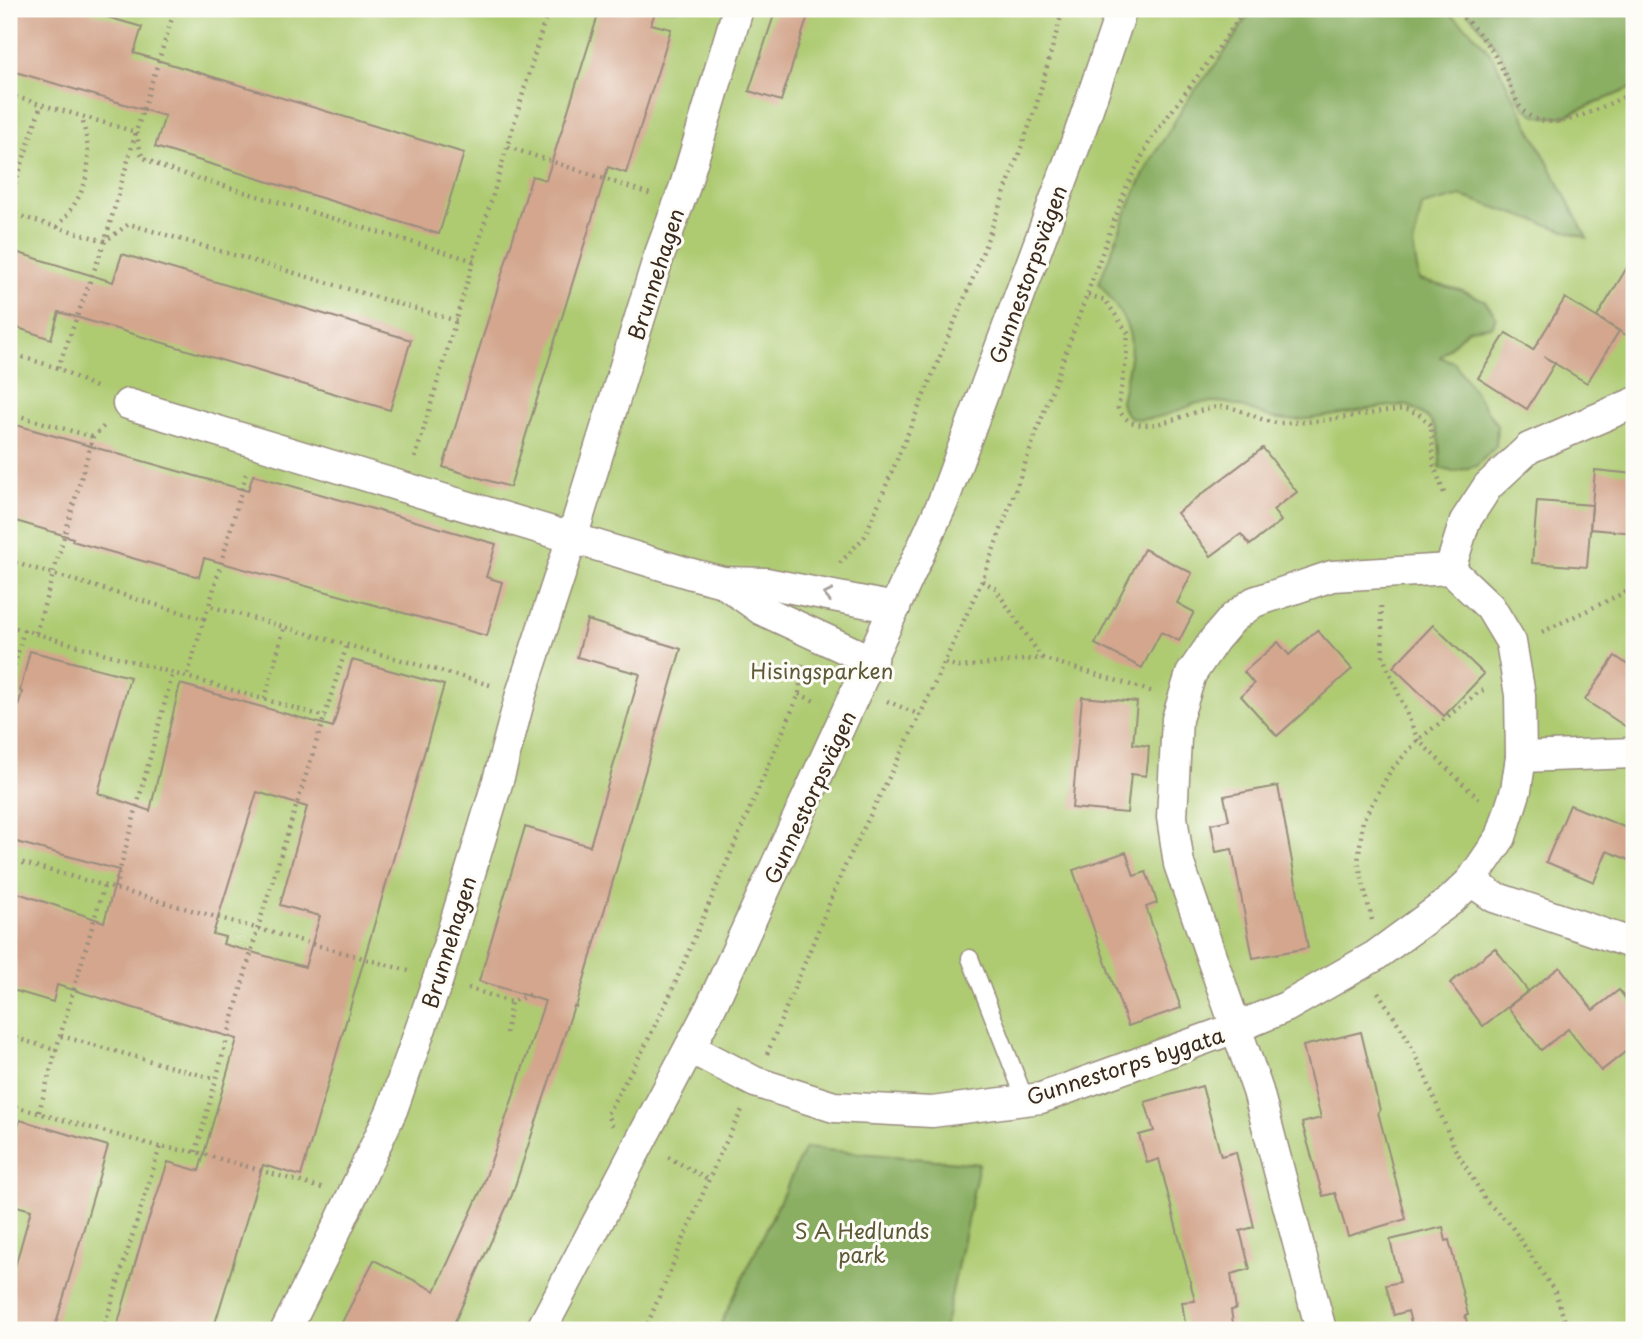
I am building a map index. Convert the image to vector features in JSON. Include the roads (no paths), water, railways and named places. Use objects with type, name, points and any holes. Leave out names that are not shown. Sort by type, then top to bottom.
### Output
[{"type":"street","name":"Brunnehagen","points":[[286,1330],[392,1110],[438,979],[521,694],[657,260],[679,203],[738,9]]},
{"type":"street","name":"Gunnestorpsvägen","points":[[541,1330],[711,1007],[943,502],[1080,132],[1122,9]]},
{"type":"street","points":[[1450,569],[1465,521],[1488,486],[1529,448],[1634,403]]},
{"type":"street","points":[[128,404],[723,582],[766,583],[895,608]]},
{"type":"street","name":"Gunnestorps bygata","points":[[690,1048],[755,1082],[834,1107],[932,1112],[1025,1100],[1053,1094],[1238,1027],[1286,1007],[1373,956],[1450,901],[1471,881],[1501,837],[1516,790],[1521,757],[1519,688],[1511,642],[1490,607],[1450,569],[1332,576],[1254,602],[1233,618],[1214,639],[1191,674],[1182,700],[1174,751],[1172,829],[1179,863],[1238,1027],[1258,1091],[1321,1330]]},
{"type":"street","points":[[723,582],[762,610],[872,661]]},
{"type":"street","points":[[1521,757],[1634,753]]},
{"type":"street","points":[[1471,881],[1494,897],[1634,944]]},
{"type":"lane","points":[[970,958],[1025,1100]]},
{"type":"park label","name":"Hisingsparken","points":[[822,670]]},
{"type":"park label","name":"S A Hedlunds park","points":[[862,1242]]}]
